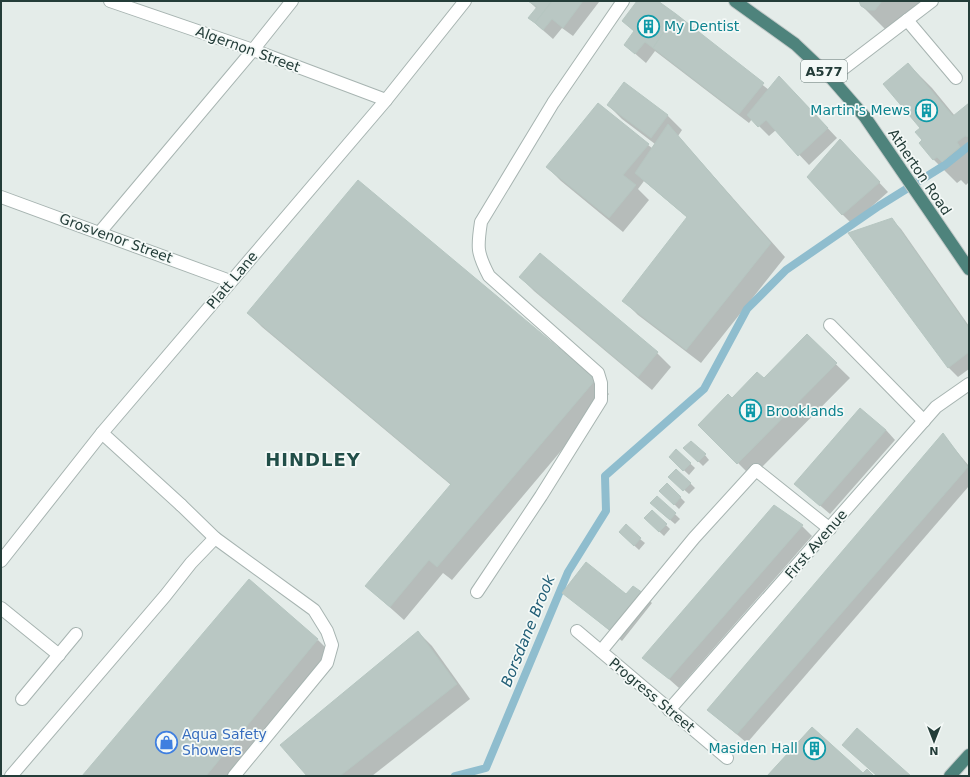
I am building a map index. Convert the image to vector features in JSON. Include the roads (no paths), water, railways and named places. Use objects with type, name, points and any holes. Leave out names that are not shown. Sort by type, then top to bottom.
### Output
[{"type":"highway","name":"Atherton Road","points":[[735,1],[795,44],[831,78],[865,117],[969,269]]},
{"type":"highway","points":[[950,776],[969,755]]},
{"type":"street","name":"Algernon Street","points":[[110,1],[253,50],[386,100]]},
{"type":"street","points":[[100,232],[253,50],[292,1]]},
{"type":"street","name":"Platt Lane","points":[[1,561],[102,433],[230,281],[386,100],[465,1]]},
{"type":"street","points":[[477,592],[541,496],[601,400],[601,383],[598,372],[489,276],[480,258],[478,241],[481,222],[553,103],[623,1]]},
{"type":"street","points":[[831,78],[932,1]]},
{"type":"street","points":[[907,20],[956,78]]},
{"type":"street","name":"Grosvenor Street","points":[[1,197],[100,232],[230,281]]},
{"type":"street","points":[[830,325],[924,421]]},
{"type":"street","name":"First Avenue","points":[[669,710],[936,407],[969,384]]},
{"type":"street","points":[[102,433],[216,538],[314,610],[327,630],[332,645],[327,663],[234,776]]},
{"type":"street","points":[[601,651],[694,538],[756,470],[830,528]]},
{"type":"street","points":[[11,776],[191,563],[216,538]]},
{"type":"street","points":[[1,608],[59,655]]},
{"type":"street","name":"Progress Street","points":[[577,631],[727,758]]},
{"type":"street","points":[[22,699],[76,634]]},
{"type":"waterway","name":"Borsdane Brook","points":[[455,776],[486,768],[568,572],[606,511],[605,476],[704,389],[747,309],[786,270],[879,206],[945,165],[969,146]]},
{"type":"place","name":"My Dentist","points":[[648,26]]},
{"type":"place","name":"Martin's Mews","points":[[926,110]]},
{"type":"place","name":"Brooklands","points":[[750,411]]},
{"type":"place","name":"Aqua Safety Showers","points":[[167,742]]},
{"type":"place","name":"Masiden Hall","points":[[814,748]]},
{"type":"district","name":"HINDLEY","points":[[313,459]]}]
